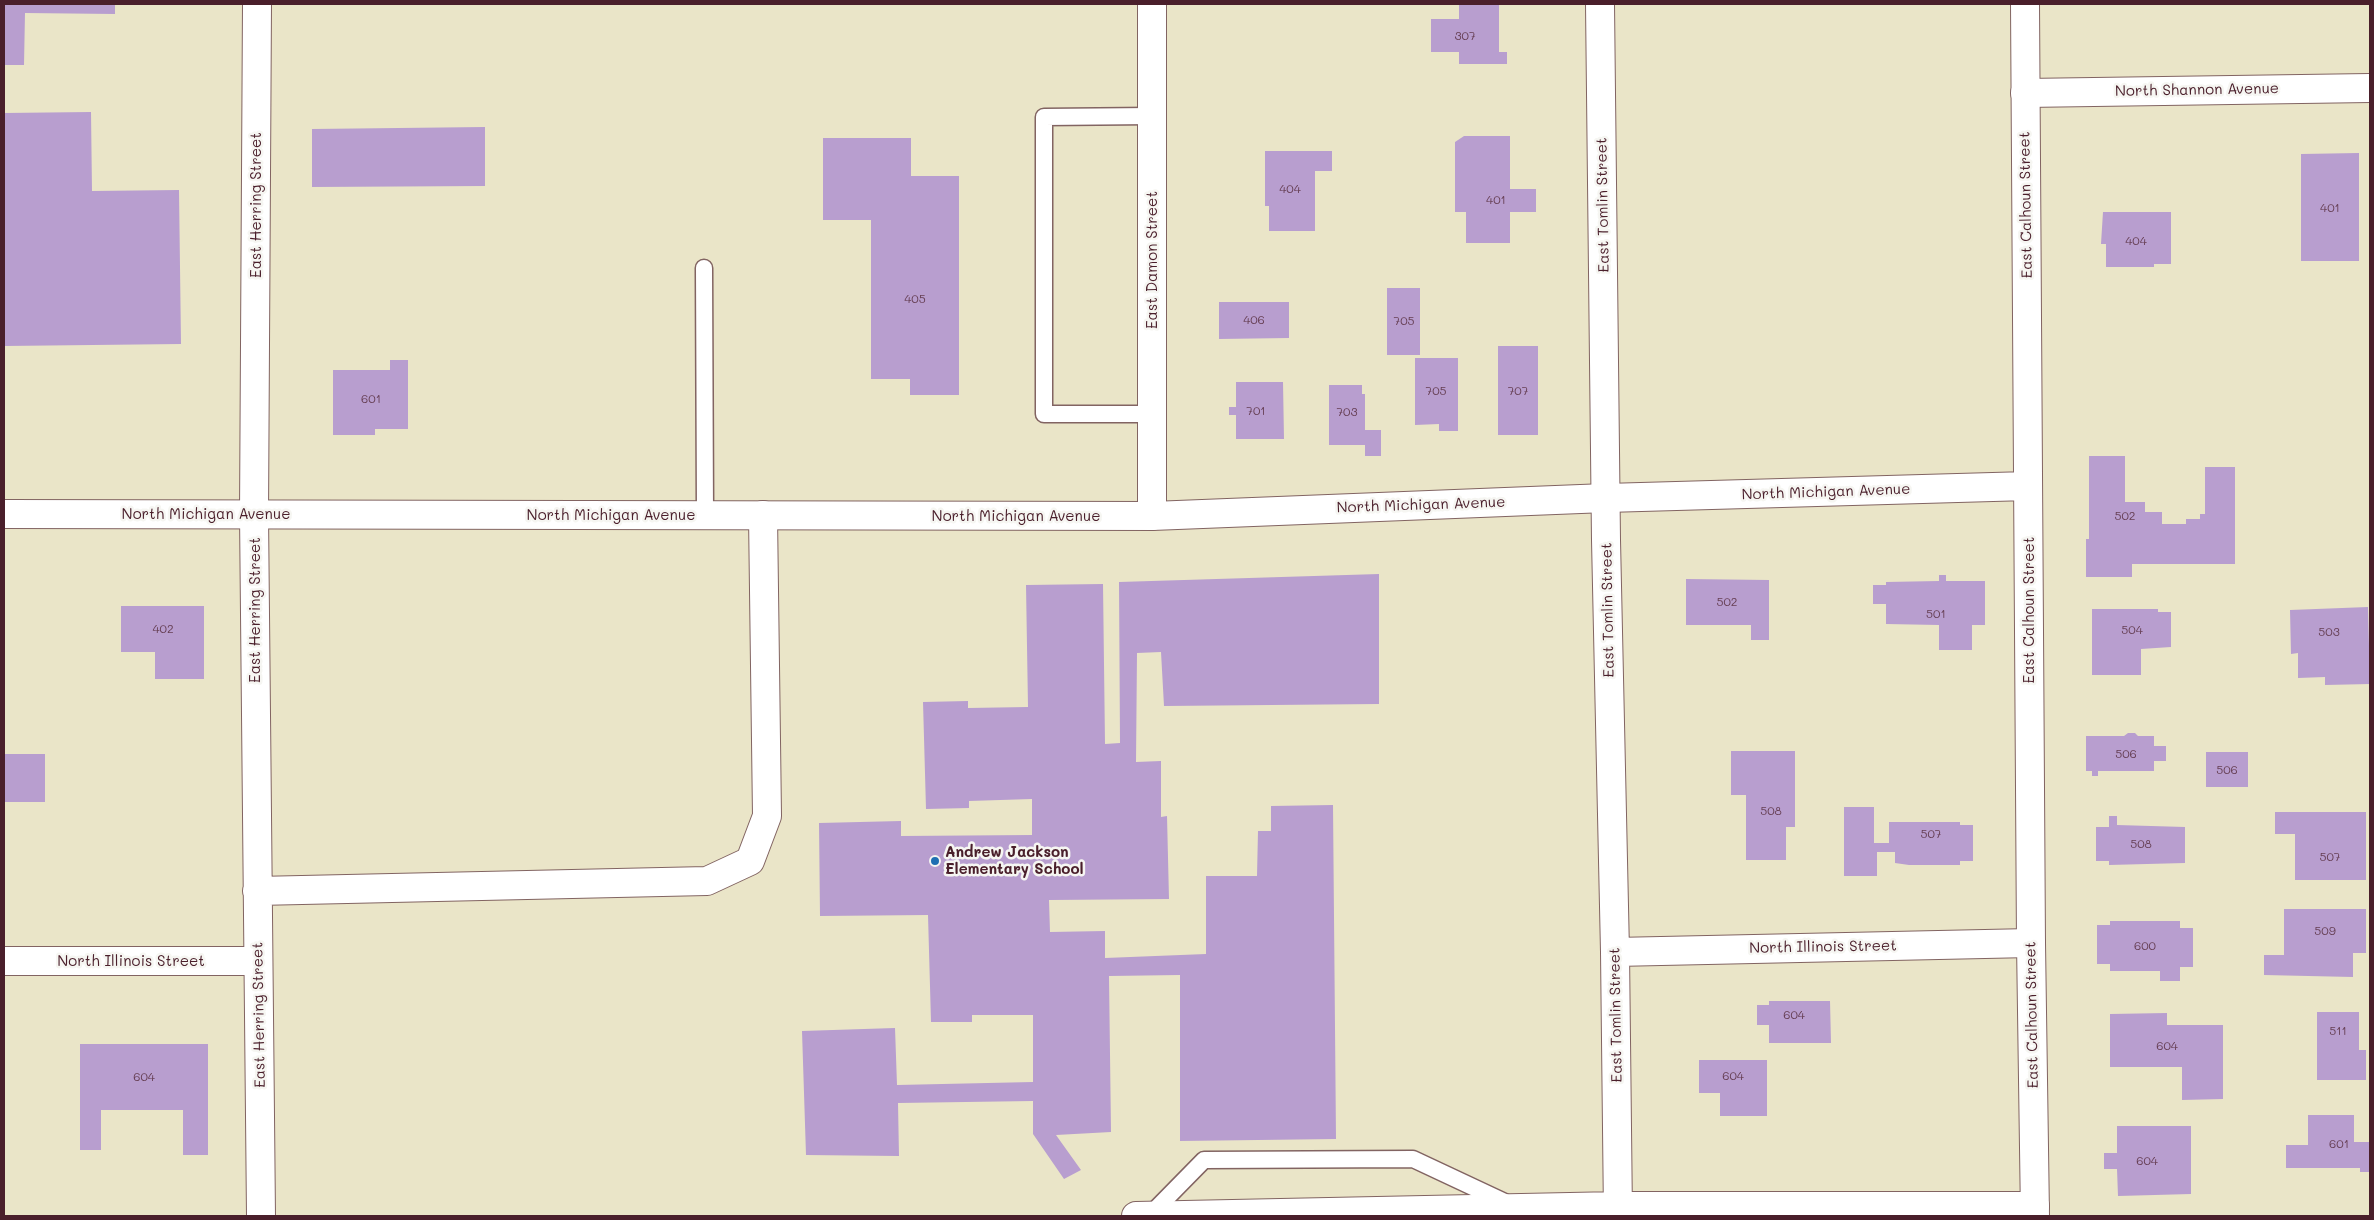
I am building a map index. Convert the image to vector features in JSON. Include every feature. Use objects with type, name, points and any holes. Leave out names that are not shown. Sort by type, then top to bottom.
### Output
[{"type":"street","name":"East Herring Street","points":[[257,4],[254,514],[261,1216]]},
{"type":"street","name":"East Damon Street","points":[[1152,4],[1152,516]]},
{"type":"street","name":"East Tomlin Street","points":[[1600,4],[1618,1211]]},
{"type":"street","name":"East Calhoun Street","points":[[2024,4],[2031,943],[2035,1211]]},
{"type":"street","name":"North Shannon Avenue","points":[[2025,93],[2370,88]]},
{"type":"street","name":"North Michigan Avenue","points":[[4,514],[1152,516],[1606,498],[2028,486]]},
{"type":"street","points":[[257,891],[707,881],[750,861],[767,816],[763,515]]},
{"type":"street","name":"North Illinois Street","points":[[1615,952],[2031,943]]},
{"type":"street","name":"North Illinois Street","points":[[4,961],[258,961]]},
{"type":"street","points":[[1136,1216],[1518,1208],[1618,1211],[2035,1211]]},
{"type":"lane","points":[[1152,116],[1044,117],[1044,414],[1152,414]]},
{"type":"lane","points":[[704,268],[705,515]]},
{"type":"lane","points":[[1149,1216],[1204,1160],[1413,1159],[1518,1208]]},
{"type":"building","points":[[4,4],[115,4],[115,14],[25,13],[24,65],[4,65]]},
{"type":"building","points":[[1459,4],[1499,4],[1499,52],[1507,52],[1507,64],[1459,64],[1459,52],[1431,52],[1431,19],[1459,19]]},
{"type":"building","points":[[91,112],[92,191],[179,190],[181,344],[4,346],[4,113]]},
{"type":"building","points":[[485,127],[485,186],[312,187],[312,129]]},
{"type":"building","points":[[1464,136],[1510,136],[1510,189],[1536,189],[1536,212],[1510,212],[1510,243],[1466,243],[1466,212],[1455,212],[1455,142]]},
{"type":"building","points":[[823,138],[911,138],[911,176],[959,176],[959,395],[910,395],[910,379],[871,379],[871,220],[823,220]]},
{"type":"building","points":[[1265,151],[1332,151],[1332,171],[1315,171],[1315,231],[1269,231],[1269,206],[1265,206]]},
{"type":"building","points":[[2359,153],[2359,261],[2301,261],[2301,154]]},
{"type":"building","points":[[2103,212],[2171,212],[2171,264],[2154,264],[2154,267],[2106,267],[2106,244],[2101,244]]},
{"type":"building","points":[[1387,288],[1420,288],[1420,355],[1387,355]]},
{"type":"building","points":[[1219,302],[1289,302],[1289,338],[1219,339]]},
{"type":"building","points":[[1498,346],[1538,346],[1538,435],[1498,435]]},
{"type":"building","points":[[1415,358],[1458,358],[1458,431],[1439,431],[1439,424],[1415,425]]},
{"type":"building","points":[[390,360],[408,360],[408,429],[375,429],[375,435],[333,435],[333,370],[390,370]]},
{"type":"building","points":[[1236,382],[1283,382],[1284,439],[1236,439],[1236,415],[1229,415],[1229,407],[1236,407]]},
{"type":"building","points":[[1329,385],[1362,385],[1362,394],[1365,394],[1365,430],[1381,430],[1381,456],[1365,456],[1365,445],[1329,445]]},
{"type":"building","points":[[2089,456],[2125,456],[2125,502],[2145,502],[2145,512],[2162,512],[2162,524],[2186,524],[2186,519],[2200,519],[2200,514],[2205,514],[2205,467],[2235,467],[2235,564],[2132,564],[2132,577],[2086,577],[2086,539],[2089,539]]},
{"type":"building","points":[[1379,574],[1379,704],[1164,706],[1161,652],[1137,653],[1136,762],[1161,761],[1161,817],[1167,816],[1169,899],[1049,900],[1050,932],[1105,931],[1105,958],[1206,954],[1206,876],[1257,876],[1258,831],[1271,831],[1271,806],[1333,805],[1336,1139],[1180,1141],[1180,975],[1109,976],[1111,1132],[1056,1135],[1081,1170],[1064,1179],[1033,1134],[1033,1101],[898,1103],[899,1156],[806,1155],[802,1031],[895,1028],[897,1085],[1033,1082],[1033,1015],[972,1015],[972,1022],[931,1022],[928,915],[820,916],[819,823],[901,821],[901,836],[1032,835],[1032,799],[969,801],[969,808],[926,809],[923,702],[968,701],[968,708],[1028,707],[1026,585],[1103,584],[1105,744],[1120,743],[1119,582]]},
{"type":"building","points":[[1939,575],[1946,575],[1946,581],[1985,581],[1985,625],[1972,625],[1972,650],[1939,650],[1939,625],[1886,624],[1886,604],[1873,604],[1873,585],[1886,585],[1886,582],[1939,581]]},
{"type":"building","points":[[1686,579],[1769,580],[1769,640],[1751,640],[1751,625],[1686,625]]},
{"type":"building","points":[[121,606],[204,606],[204,679],[155,679],[155,652],[121,652]]},
{"type":"building","points":[[2368,607],[2370,684],[2325,685],[2325,677],[2298,678],[2298,653],[2291,654],[2290,610]]},
{"type":"building","points":[[2092,609],[2158,609],[2158,612],[2171,612],[2171,647],[2141,649],[2141,675],[2092,675]]},
{"type":"building","points":[[2128,733],[2135,733],[2138,736],[2154,736],[2154,746],[2166,746],[2166,761],[2154,761],[2154,771],[2098,771],[2098,776],[2092,776],[2092,771],[2086,771],[2086,736],[2124,736]]},
{"type":"building","points":[[1731,751],[1795,751],[1795,827],[1786,827],[1786,860],[1746,860],[1746,795],[1731,795]]},
{"type":"building","points":[[2206,752],[2248,752],[2248,787],[2206,787]]},
{"type":"building","points":[[4,754],[45,754],[45,802],[4,802]]},
{"type":"building","points":[[1844,807],[1874,807],[1874,843],[1889,843],[1889,822],[1960,822],[1960,825],[1973,825],[1973,861],[1960,861],[1960,865],[1909,865],[1895,863],[1895,852],[1877,852],[1877,876],[1844,876]]},
{"type":"building","points":[[2275,812],[2366,812],[2366,880],[2295,880],[2295,834],[2275,834]]},
{"type":"building","points":[[2109,816],[2117,816],[2117,825],[2185,827],[2185,863],[2109,865],[2109,861],[2096,861],[2096,827],[2109,827]]},
{"type":"building","points":[[2284,909],[2366,909],[2366,953],[2353,953],[2353,977],[2264,975],[2264,955],[2284,955]]},
{"type":"building","points":[[2110,921],[2180,921],[2180,928],[2193,928],[2193,967],[2180,967],[2180,981],[2160,981],[2160,971],[2110,971],[2110,964],[2097,964],[2097,925],[2110,925]]},
{"type":"building","points":[[1769,1001],[1830,1001],[1831,1043],[1769,1043],[1769,1025],[1757,1025],[1757,1005],[1769,1005]]},
{"type":"building","points":[[2317,1012],[2359,1012],[2359,1050],[2366,1050],[2366,1080],[2317,1080]]},
{"type":"building","points":[[2167,1013],[2167,1025],[2223,1025],[2223,1099],[2182,1100],[2182,1067],[2110,1067],[2110,1014]]},
{"type":"building","points":[[80,1044],[208,1044],[208,1155],[183,1155],[183,1110],[101,1110],[101,1150],[80,1150]]},
{"type":"building","points":[[1699,1060],[1767,1060],[1767,1116],[1720,1116],[1720,1093],[1699,1093]]},
{"type":"building","points":[[2308,1115],[2354,1115],[2354,1142],[2370,1142],[2370,1172],[2360,1172],[2360,1168],[2286,1168],[2286,1145],[2308,1145]]},
{"type":"building","points":[[2117,1126],[2191,1126],[2191,1194],[2118,1196],[2117,1169],[2104,1169],[2104,1153],[2117,1153]]},
{"type":"place","name":"Andrew Jackson Elementary School","points":[[935,861]]}]
